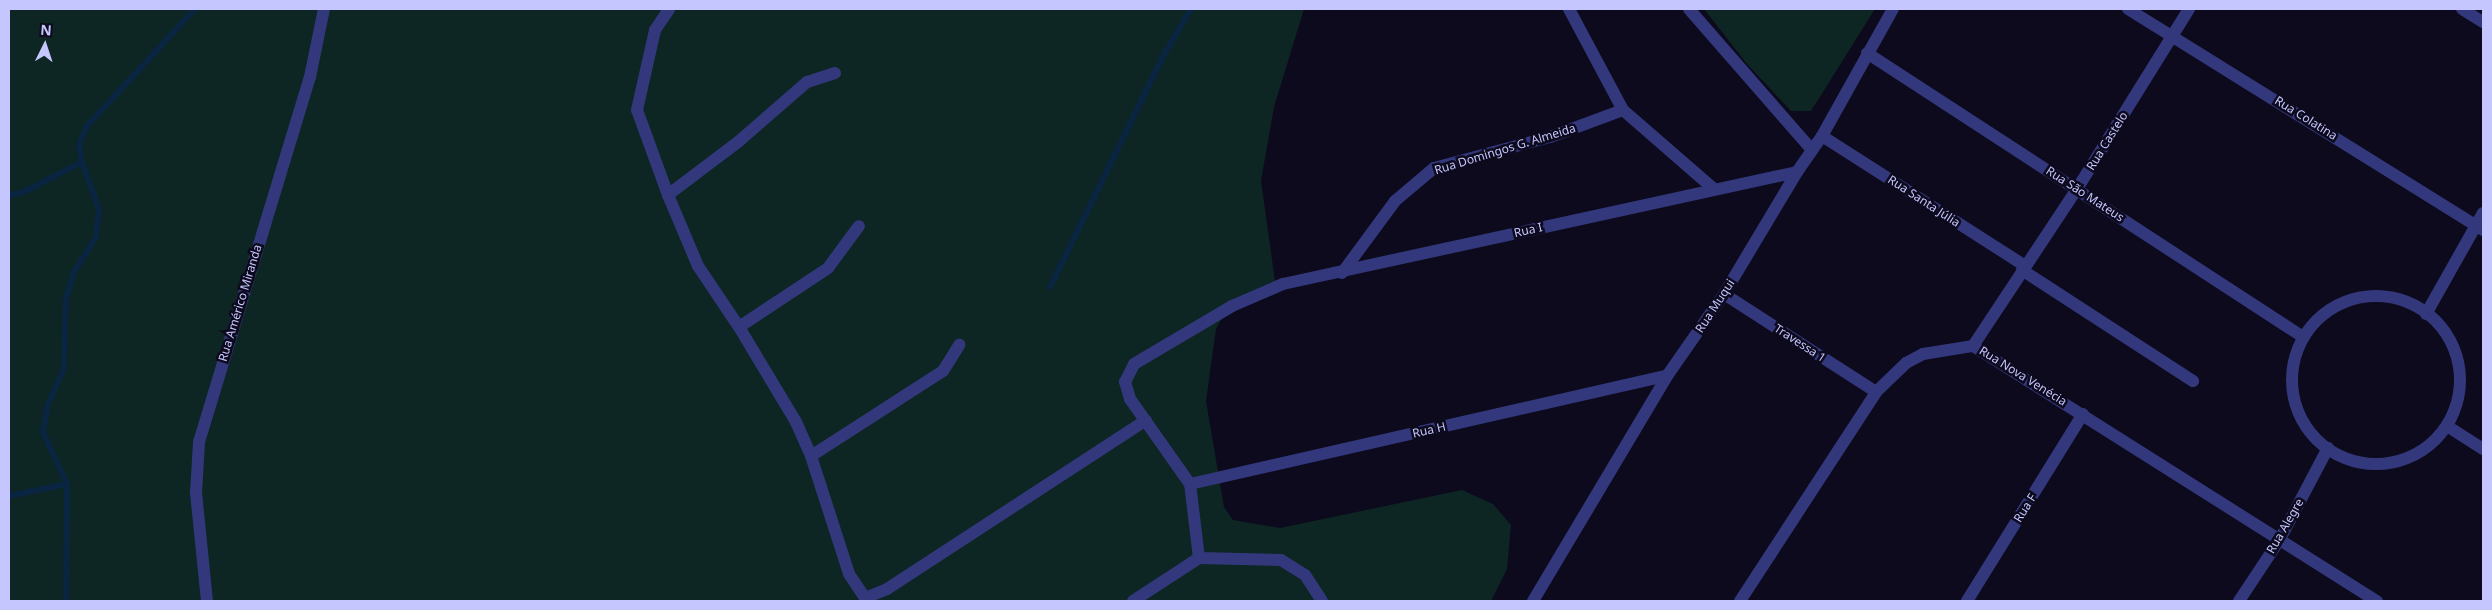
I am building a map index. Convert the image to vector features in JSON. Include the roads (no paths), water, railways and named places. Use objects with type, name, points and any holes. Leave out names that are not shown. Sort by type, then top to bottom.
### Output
[{"type":"street","name":"Rua Américo Miranda","points":[[208,601],[196,493],[199,442],[310,77],[324,9]]},
{"type":"street","points":[[669,9],[655,30],[637,110],[668,195],[698,266],[739,327],[796,422],[811,456],[849,574],[866,599],[887,588],[1146,420]]},
{"type":"street","points":[[1569,9],[1623,110],[1714,188]]},
{"type":"street","points":[[1691,9],[1812,150]]},
{"type":"street","name":"Rua Muqui","points":[[1533,601],[1668,376],[1724,294],[1796,172],[1822,136],[1893,9]]},
{"type":"street","name":"Rua Colatina","points":[[2128,9],[2174,34],[2480,227]]},
{"type":"street","name":"Rua Castelo","points":[[1974,346],[2023,268],[2077,189],[2189,9]]},
{"type":"street","points":[[2462,9],[2483,22]]},
{"type":"street","name":"Rua São Mateus","points":[[1867,53],[2303,337]]},
{"type":"street","points":[[668,195],[738,142],[806,82],[835,73]]},
{"type":"street","name":"Rua Domingos G. Almeida","points":[[1342,273],[1395,201],[1434,168],[1550,137],[1623,110]]},
{"type":"street","name":"Rua Santa Júlia","points":[[1822,136],[2193,381]]},
{"type":"street","name":"Rua I","points":[[1190,484],[1130,399],[1126,382],[1134,364],[1261,292],[1714,188],[1796,172]]},
{"type":"street","points":[[2426,314],[2480,227],[2483,213]]},
{"type":"street","points":[[739,327],[828,268],[859,226]]},
{"type":"street","name":"Travessa 1","points":[[1724,294],[1876,392]]},
{"type":"street","points":[[2377,296],[2415,305],[2426,314],[2438,323],[2458,357],[2460,387],[2456,407],[2447,426],[2431,444],[2414,455],[2386,464],[2356,462],[2328,448],[2314,438],[2291,393],[2291,378],[2303,337],[2322,315],[2358,297],[2377,296]]},
{"type":"street","points":[[811,456],[943,371],[959,345]]},
{"type":"street","name":"Rua Nova Venécia","points":[[1740,601],[1876,392],[1906,363],[1923,354],[1974,346],[2377,601]]},
{"type":"street","name":"Rua H","points":[[1190,484],[1668,376]]},
{"type":"street","name":"Rua F","points":[[1967,601],[2083,414]]},
{"type":"street","points":[[2447,426],[2483,448]]},
{"type":"street","name":"Rua Alegre","points":[[2239,601],[2280,539],[2328,448]]},
{"type":"street","points":[[1190,484],[1199,558]]},
{"type":"street","points":[[1133,601],[1199,558],[1281,560],[1304,575],[1322,601]]},
{"type":"waterway","points":[[66,601],[67,484],[43,432],[48,404],[64,368],[66,298],[74,272],[96,237],[99,209],[82,162],[79,145],[87,126],[195,9]]},
{"type":"waterway","points":[[1050,287],[1162,58],[1191,9]]},
{"type":"waterway","points":[[9,195],[24,192],[82,162]]},
{"type":"waterway","points":[[9,496],[67,484]]}]
